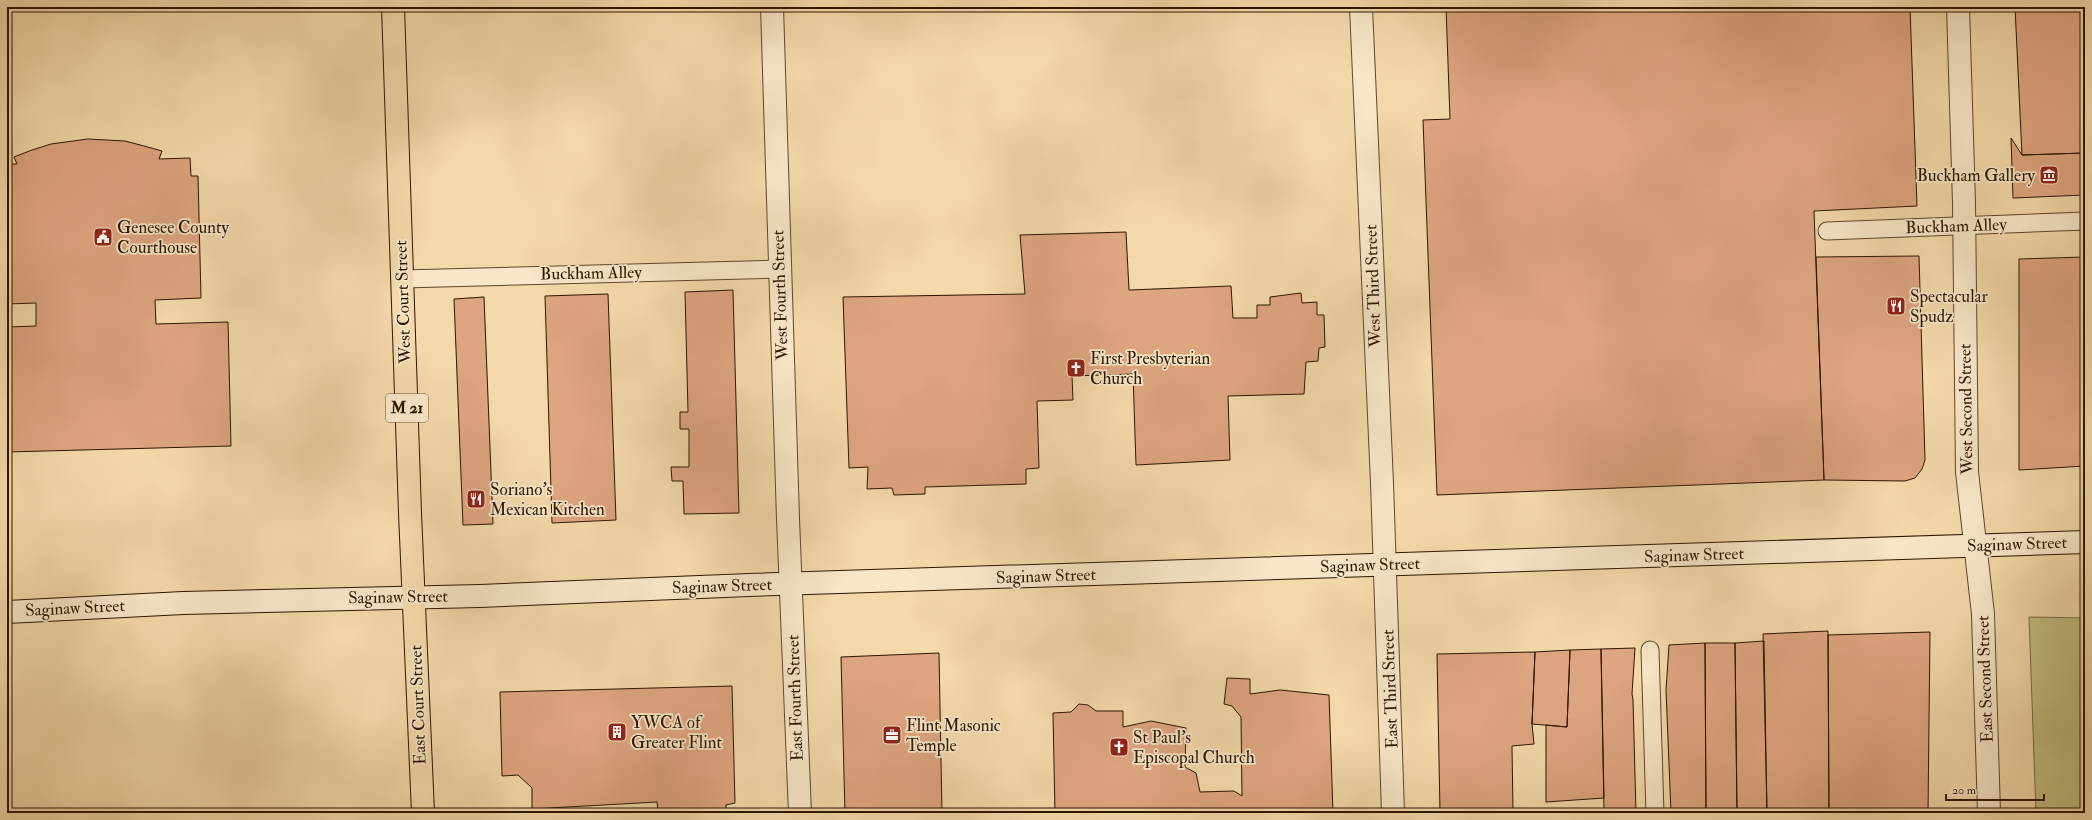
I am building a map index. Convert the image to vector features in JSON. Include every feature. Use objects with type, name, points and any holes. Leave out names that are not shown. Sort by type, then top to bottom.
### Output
[{"type":"main road","name":"West Court Street","points":[[393,7],[414,596]]},
{"type":"main road","name":"East Court Street","points":[[414,596],[423,813]]},
{"type":"street","name":"West Fourth Street","points":[[772,7],[790,583]]},
{"type":"street","name":"West Third Street","points":[[1361,7],[1385,565]]},
{"type":"street","name":"West Second Street","points":[[1958,7],[1964,226],[1967,472],[1975,546]]},
{"type":"street","name":"Saginaw Street","points":[[7,612],[144,604],[414,596],[480,596],[790,583],[2085,542]]},
{"type":"street","name":"East Second Street","points":[[1975,546],[1983,614],[1989,813]]},
{"type":"street","name":"East Third Street","points":[[1385,565],[1393,813]]},
{"type":"street","name":"East Fourth Street","points":[[790,583],[800,813]]},
{"type":"lane","name":"Buckham Alley","points":[[1827,231],[2085,222]]},
{"type":"lane","name":"Buckham Alley","points":[[402,279],[780,269]]},
{"type":"lane","points":[[1650,650],[1655,813]]},
{"type":"shaded area","points":[[2029,617],[2085,618],[2085,813],[2036,813]]},
{"type":"building","points":[[1446,7],[1910,7],[1917,206],[1814,211],[1824,480],[1437,495],[1423,120],[1450,119]]},
{"type":"building","points":[[2015,7],[2085,7],[2085,153],[2022,155]]},
{"type":"building","name":"Buckham Gallery","points":[[2011,138],[2022,155],[2085,153],[2085,195],[2013,198]]},
{"type":"building","name":"Genesee County Courthouse","points":[[88,139],[125,141],[162,151],[159,159],[190,158],[191,176],[198,176],[201,298],[155,300],[156,324],[228,322],[231,446],[7,452],[7,327],[36,326],[36,303],[7,304],[7,164],[17,164],[14,157],[51,144]]},
{"type":"building","name":"First Presbyterian Church","points":[[1126,232],[1129,290],[1231,286],[1233,318],[1257,318],[1257,305],[1270,305],[1270,297],[1301,293],[1302,303],[1317,302],[1317,315],[1324,315],[1325,347],[1319,348],[1318,361],[1306,362],[1304,394],[1228,396],[1230,460],[1136,465],[1133,374],[1072,376],[1073,400],[1037,401],[1039,468],[1026,469],[1026,484],[925,487],[925,494],[894,495],[892,488],[867,489],[868,467],[849,468],[843,297],[1025,294],[1020,235]]},
{"type":"building","points":[[1919,256],[1925,460],[1922,469],[1915,478],[1905,481],[1824,480],[1816,257]]},
{"type":"building","points":[[2085,257],[2085,466],[2019,470],[2019,259]]},
{"type":"building","points":[[733,290],[739,513],[684,514],[683,481],[672,481],[671,467],[689,467],[689,429],[680,429],[680,412],[688,412],[685,292]]},
{"type":"building","points":[[608,294],[616,520],[552,523],[545,296]]},
{"type":"building","points":[[484,297],[493,524],[463,525],[454,299]]},
{"type":"building","points":[[1828,631],[1829,813],[1767,813],[1763,634]]},
{"type":"building","points":[[1930,632],[1928,813],[1829,813],[1828,635]]},
{"type":"building","points":[[1764,641],[1767,813],[1737,813],[1735,643]]},
{"type":"building","points":[[1705,643],[1735,643],[1737,813],[1706,813]]},
{"type":"building","points":[[1705,643],[1706,813],[1671,813],[1666,690],[1669,645]]},
{"type":"building","points":[[1635,648],[1632,694],[1636,813],[1604,813],[1601,649]]},
{"type":"building","points":[[1601,649],[1604,798],[1546,802],[1546,725],[1567,727],[1570,650]]},
{"type":"building","points":[[1570,650],[1567,727],[1532,724],[1535,652]]},
{"type":"building","points":[[1535,652],[1532,724],[1534,744],[1512,746],[1513,811],[1536,811],[1536,813],[1440,813],[1437,654]]},
{"type":"building","name":"Flint Masonic Temple","points":[[939,653],[942,813],[845,813],[841,657]]},
{"type":"building","name":"St Paul's Episcopal Church","points":[[1227,678],[1250,679],[1250,694],[1280,690],[1329,695],[1333,813],[1055,813],[1053,713],[1071,712],[1079,704],[1088,705],[1096,711],[1123,711],[1123,727],[1151,721],[1186,728],[1185,767],[1196,773],[1200,792],[1234,791],[1242,796],[1241,717],[1232,706],[1224,704]]},
{"type":"building","name":"YWCA of Greater Flint","points":[[732,686],[735,803],[726,805],[726,813],[658,813],[657,802],[532,809],[532,788],[518,775],[502,776],[500,692]]},
{"type":"place","name":"Buckham Gallery","points":[[2049,175]]},
{"type":"place","name":"Genesee County Courthouse","points":[[103,237]]},
{"type":"place","name":"Spectacular Spudz","points":[[1896,306]]},
{"type":"place","name":"First Presbyterian Church","points":[[1076,368]]},
{"type":"place","name":"Soriano's Mexican Kitchen","points":[[476,499]]},
{"type":"place","name":"YWCA of Greater Flint","points":[[617,732]]},
{"type":"place","name":"Flint Masonic Temple","points":[[892,735]]},
{"type":"place","name":"St Paul's Episcopal Church","points":[[1119,747]]}]
